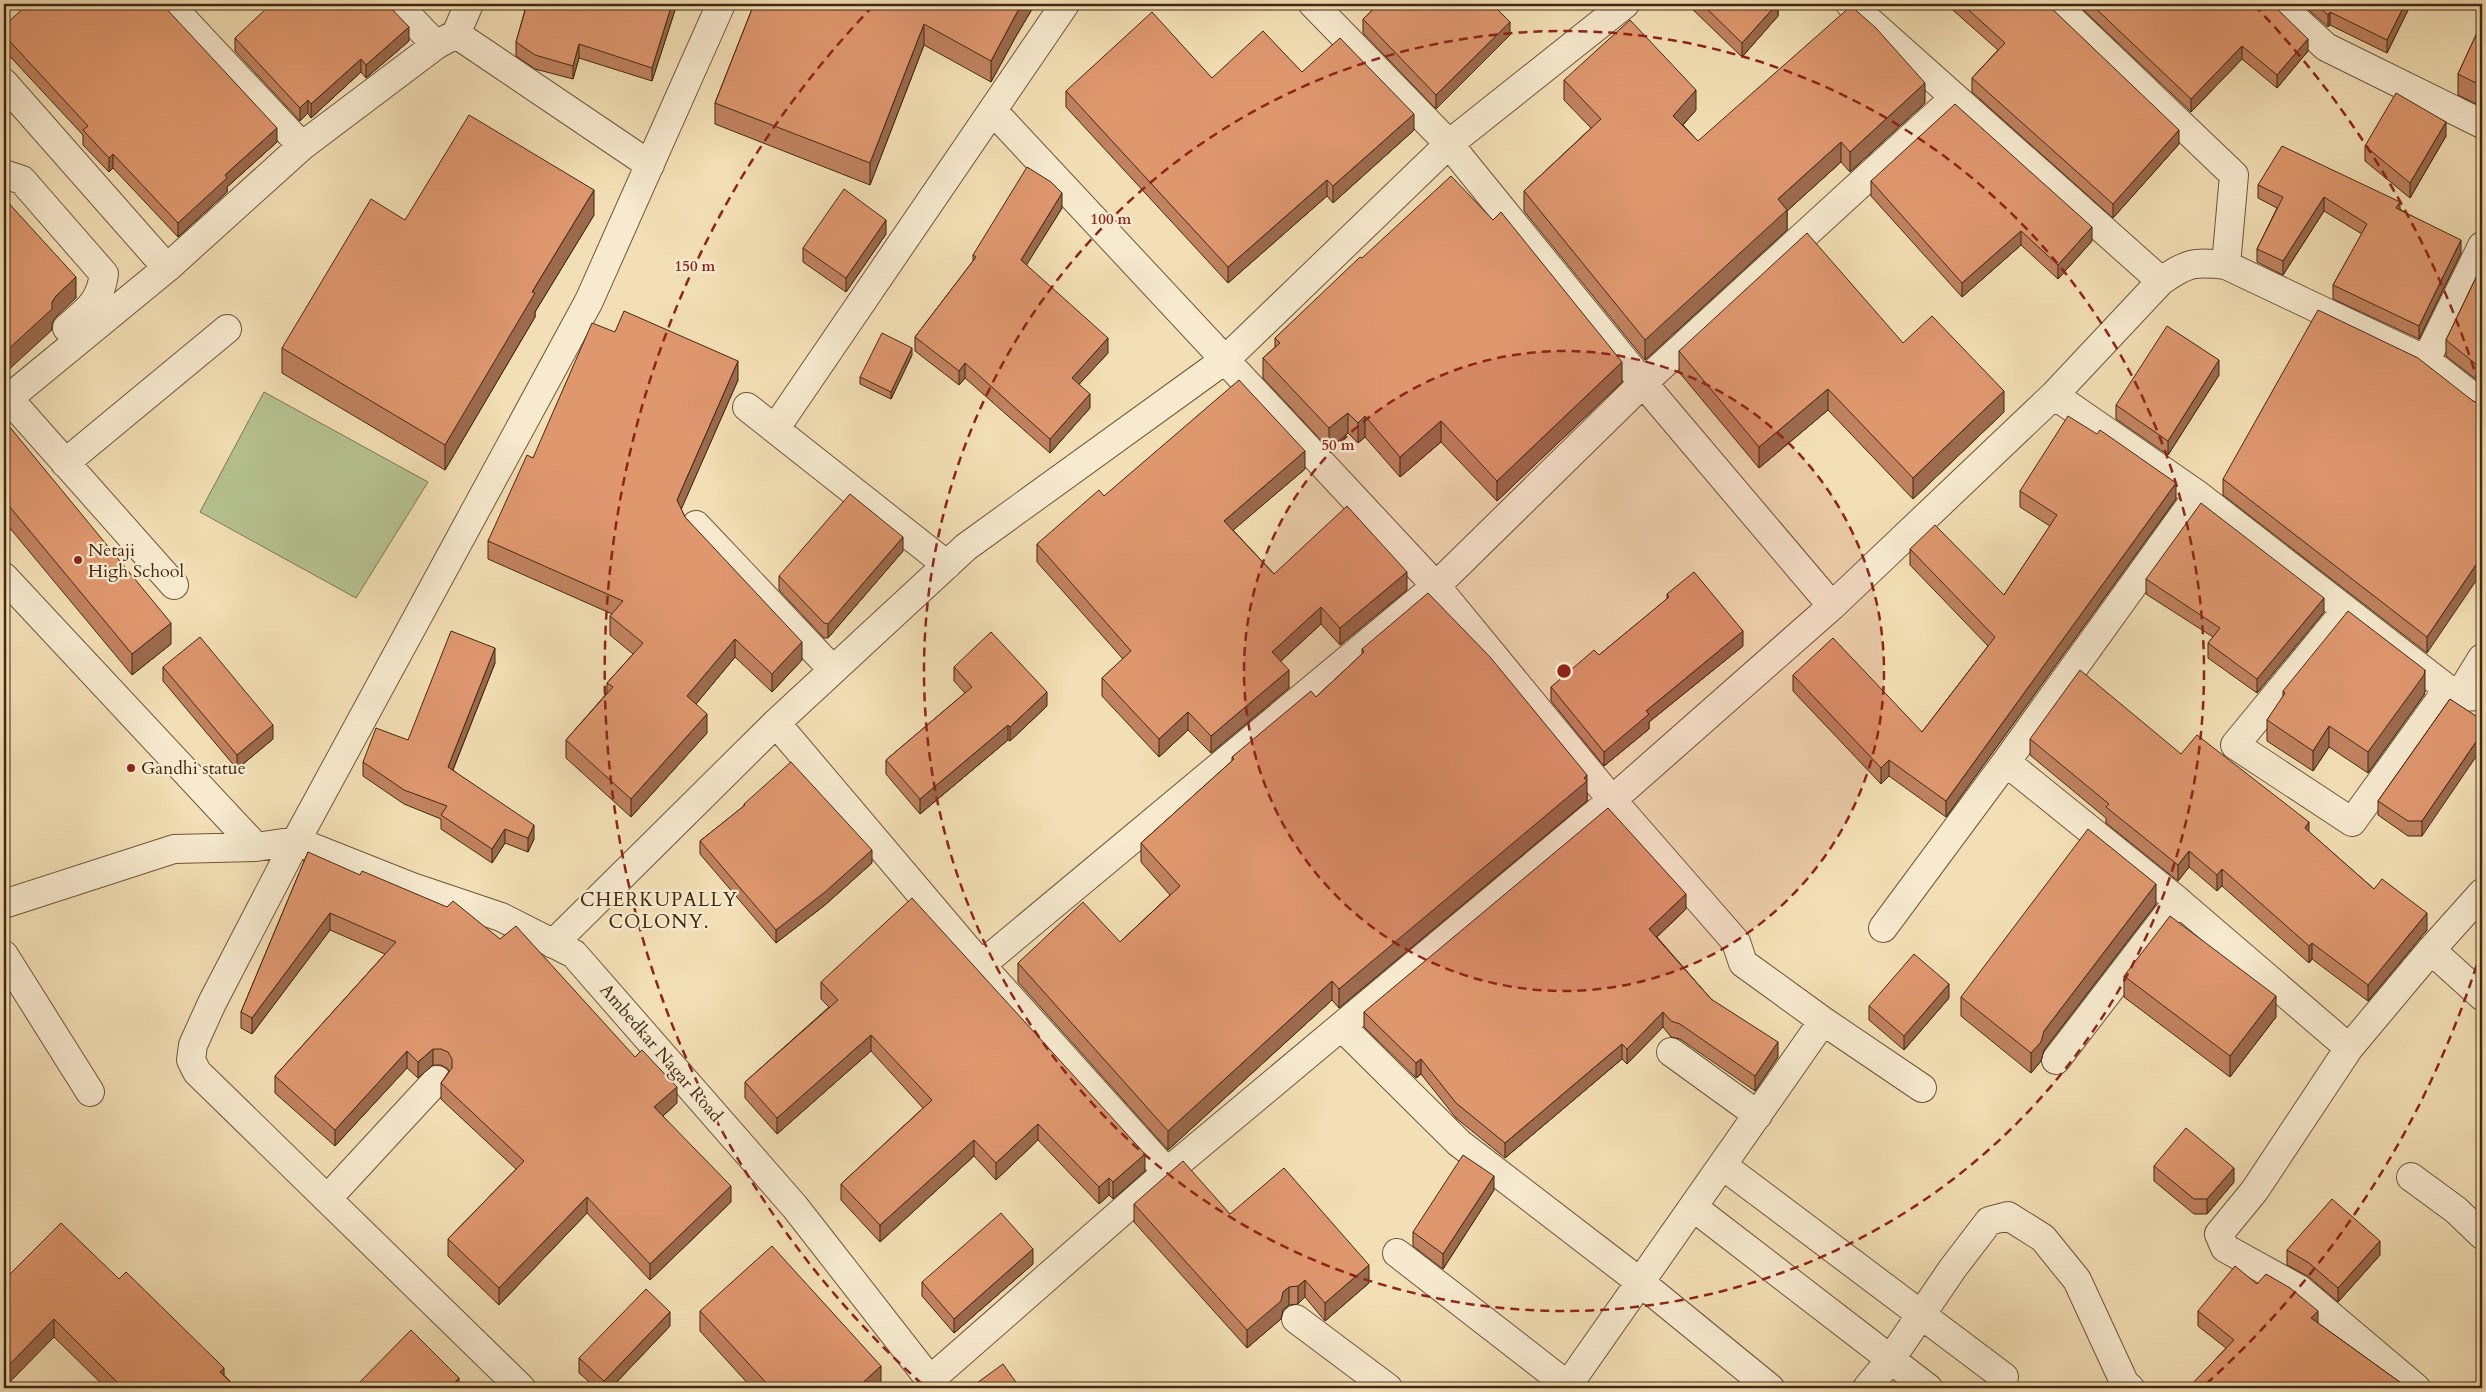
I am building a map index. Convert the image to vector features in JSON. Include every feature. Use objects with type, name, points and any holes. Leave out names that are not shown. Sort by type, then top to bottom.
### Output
[{"type":"street","points":[[169,4],[302,146]]},
{"type":"street","points":[[398,4],[446,39],[650,165]]},
{"type":"street","points":[[5,395],[167,268],[302,146],[446,39],[469,4]]},
{"type":"street","points":[[521,1388],[197,1072],[191,1060],[193,1045],[212,1003],[296,841],[590,301],[721,4]]},
{"type":"street","points":[[775,429],[1065,4]]},
{"type":"street","points":[[1313,4],[1449,144],[1643,383],[1832,606]]},
{"type":"street","points":[[553,944],[776,723],[966,547],[1226,359],[1449,144],[1625,4]]},
{"type":"street","points":[[1850,4],[2161,281]]},
{"type":"street","points":[[2055,4],[2234,175],[2226,265]]},
{"type":"street","points":[[2279,4],[2326,47],[2482,124]]},
{"type":"street","points":[[4,83],[167,268]]},
{"type":"street","points":[[982,965],[1436,586],[1643,383],[1954,98]]},
{"type":"street","points":[[993,111],[1436,586],[1612,800],[1736,942],[1743,964],[1822,1021],[1922,1088]]},
{"type":"street","points":[[4,174],[22,180],[104,274],[101,292],[93,305],[5,395]]},
{"type":"street","points":[[2426,360],[2482,246]]},
{"type":"street","points":[[931,1384],[1167,1172],[1612,800],[1832,606],[2054,395],[2161,281],[2182,266],[2199,261],[2226,265],[2426,360],[2482,404]]},
{"type":"street","points":[[65,463],[226,329]]},
{"type":"street","points":[[5,395],[174,585]]},
{"type":"street","points":[[2054,395],[2198,495],[2346,610],[2463,694]]},
{"type":"street","points":[[747,407],[947,566]]},
{"type":"street","points":[[1883,928],[2006,762],[2198,495]]},
{"type":"street","points":[[696,525],[833,670]]},
{"type":"street","points":[[4,577],[256,847]]},
{"type":"street","points":[[2346,610],[2236,745],[2352,822],[2463,694],[2482,658]]},
{"type":"street","points":[[776,723],[982,965],[1167,1172]]},
{"type":"street","points":[[2006,762],[2178,901],[2349,1048]]},
{"type":"street","points":[[4,904],[174,849],[256,847],[296,841]]},
{"type":"street","name":"Ambedkar Nagar Road","points":[[296,841],[412,887],[501,916],[574,954],[795,1207],[931,1384]]},
{"type":"street","points":[[2416,1388],[2299,1289],[2225,1248],[2219,1234],[2255,1190],[2349,1048],[2431,950],[2482,894]]},
{"type":"street","points":[[2056,1060],[2178,901]]},
{"type":"street","points":[[2431,950],[2482,996]]},
{"type":"street","points":[[4,955],[90,1092]]},
{"type":"street","points":[[1397,1253],[1568,1387],[1822,1021]]},
{"type":"street","points":[[1342,1027],[1459,1143],[1640,1282],[1770,1388]]},
{"type":"street","points":[[1671,1052],[1758,1115]]},
{"type":"street","points":[[327,1199],[437,1080]]},
{"type":"street","points":[[1722,1166],[2004,1377]]},
{"type":"street","points":[[2411,1177],[2456,1210],[2482,1235]]},
{"type":"street","points":[[1693,1207],[1928,1388]]},
{"type":"street","points":[[1867,1388],[1890,1360],[1989,1221],[2008,1216],[2044,1238],[2077,1280],[2125,1384],[2130,1388]]},
{"type":"street","points":[[1296,1320],[1388,1388]]},
{"type":"green space","points":[[264,392],[428,482],[356,598],[200,512]]},
{"type":"building","points":[[28,4],[162,4],[277,128],[225,175],[227,178],[178,223],[113,154],[109,158],[83,130],[88,126],[4,35],[4,26]]},
{"type":"building","points":[[271,4],[387,4],[409,27],[366,65],[361,59],[311,104],[308,100],[300,108],[235,38]]},
{"type":"building","points":[[527,4],[672,4],[652,68],[579,44],[573,66],[535,55],[516,42]]},
{"type":"building","points":[[754,4],[1022,4],[991,61],[924,24],[870,163],[715,103]]},
{"type":"building","points":[[1379,4],[1492,4],[1510,22],[1436,95],[1363,19]]},
{"type":"building","points":[[1702,4],[1777,4],[1742,43]]},
{"type":"building","points":[[1962,4],[2047,4],[2179,130],[2113,204],[1972,78],[2005,43]]},
{"type":"building","points":[[2091,4],[2272,4],[2308,39],[2277,75],[2242,46],[2191,99]]},
{"type":"building","points":[[2316,4],[2405,4],[2387,40],[2330,12],[2328,15]]},
{"type":"building","points":[[1851,6],[1876,28],[1925,83],[1850,152],[1841,142],[1778,199],[1787,210],[1645,340],[1524,191],[1601,119],[1564,80],[1630,20],[1696,90],[1673,116],[1698,141]]},
{"type":"building","points":[[1152,12],[1212,78],[1263,31],[1302,72],[1340,38],[1414,114],[1333,186],[1327,180],[1228,267],[1066,91]]},
{"type":"building","points":[[2482,22],[2482,86],[2458,74]]},
{"type":"building","points":[[2396,93],[2446,122],[2410,183],[2365,146]]},
{"type":"building","points":[[1955,104],[2092,227],[2058,265],[2021,231],[1962,283],[1871,181]]},
{"type":"building","points":[[469,115],[594,190],[532,292],[535,293],[445,445],[282,348],[371,199],[405,220]]},
{"type":"building","points":[[2282,146],[2400,202],[2396,208],[2461,240],[2419,326],[2333,285],[2367,224],[2324,197],[2283,261],[2257,249],[2283,197],[2258,185]]},
{"type":"building","points":[[1027,167],[1051,182],[1062,193],[1021,260],[1108,338],[1072,378],[1090,394],[1050,439],[965,363],[959,371],[915,337],[976,257],[973,255]]},
{"type":"building","points":[[1451,176],[1493,220],[1501,212],[1622,362],[1497,481],[1441,421],[1400,457],[1365,416],[1358,423],[1348,413],[1329,428],[1263,358],[1280,343],[1275,338],[1360,257],[1362,258]]},
{"type":"building","points":[[844,189],[886,220],[846,278],[803,248]]},
{"type":"building","points":[[4,198],[76,277],[56,296],[52,302],[52,309],[4,353]]},
{"type":"building","points":[[1807,233],[1903,343],[1932,316],[2004,391],[1913,478],[1828,389],[1759,447],[1679,351]]},
{"type":"building","points":[[2482,265],[2482,369],[2446,340]]},
{"type":"building","points":[[2318,310],[2418,358],[2473,401],[2482,403],[2482,556],[2427,637],[2223,479]]},
{"type":"building","points":[[624,311],[738,361],[677,500],[685,517],[802,642],[772,674],[735,639],[687,696],[707,714],[631,799],[566,740],[613,687],[607,683],[643,643],[610,616],[623,601],[488,541],[527,455],[533,458],[592,323],[615,332]]},
{"type":"building","points":[[2167,326],[2219,360],[2168,441],[2116,405]]},
{"type":"building","points":[[882,333],[912,348],[891,392],[860,377]]},
{"type":"building","points":[[1239,380],[1305,451],[1224,521],[1274,574],[1347,506],[1407,572],[1340,628],[1321,607],[1272,652],[1289,670],[1211,736],[1188,712],[1159,739],[1102,678],[1131,651],[1037,544],[1099,490],[1104,496]]},
{"type":"building","points":[[2068,416],[2097,434],[2100,430],[2176,483],[1946,801],[1889,760],[1881,768],[1793,675],[1833,638],[1922,732],[1995,637],[1910,549],[1935,525],[2004,595],[2057,515],[2020,491]]},
{"type":"building","points":[[4,420],[171,623],[132,654],[4,500]]},
{"type":"building","points":[[850,494],[903,537],[828,624],[824,623],[779,576]]},
{"type":"building","points":[[2201,503],[2324,598],[2257,679],[2208,643],[2220,628],[2146,579]]},
{"type":"building","points":[[1694,572],[1743,631],[1646,711],[1649,714],[1604,752],[1551,687],[1594,650],[1599,655],[1669,597],[1667,594]]},
{"type":"building","points":[[1428,593],[1490,657],[1587,775],[1584,778],[1587,781],[1339,989],[1332,981],[1168,1131],[1018,963],[1083,902],[1120,942],[1180,886],[1141,843],[1234,759],[1232,757],[1311,691],[1316,697],[1364,652],[1362,649]]},
{"type":"building","points":[[2348,611],[2425,670],[2424,675],[2368,752],[2329,726],[2313,751],[2267,720],[2285,693],[2283,691]]},
{"type":"building","points":[[451,631],[495,648],[448,767],[534,825],[528,838],[505,829],[492,849],[441,815],[447,806],[404,790],[363,762],[376,728],[408,740]]},
{"type":"building","points":[[991,632],[1047,692],[1010,727],[1008,725],[920,799],[886,760],[972,687],[954,667]]},
{"type":"building","points":[[200,637],[273,725],[237,755],[163,667]]},
{"type":"building","points":[[2080,670],[2181,754],[2197,735],[2309,822],[2305,828],[2374,889],[2382,879],[2427,913],[2368,985],[2312,943],[2309,946],[2222,869],[2217,875],[2189,851],[2178,865],[2106,807],[2109,804],[2030,739]]},
{"type":"building","points":[[2450,699],[2482,720],[2482,733],[2422,821],[2408,821],[2378,801]]},
{"type":"building","points":[[791,762],[872,850],[825,892],[776,930],[700,841],[745,805]]},
{"type":"building","points":[[1608,808],[1686,894],[1649,929],[1711,999],[1778,1042],[1755,1076],[1680,1024],[1671,1021],[1663,1012],[1627,1049],[1622,1044],[1505,1143],[1456,1103],[1421,1059],[1416,1063],[1364,1012]]},
{"type":"building","points":[[2088,829],[2156,884],[2044,1031],[2041,1042],[2031,1053],[1961,997]]},
{"type":"building","points":[[308,852],[360,875],[362,871],[447,907],[453,901],[500,939],[516,926],[635,1057],[642,1050],[677,1087],[654,1107],[731,1186],[650,1264],[587,1197],[499,1288],[448,1239],[524,1161],[441,1083],[452,1068],[452,1059],[448,1052],[441,1049],[433,1049],[418,1062],[407,1051],[335,1130],[275,1076],[396,942],[330,913],[252,1018],[241,1012]]},
{"type":"building","points":[[912,898],[1145,1154],[1113,1182],[1109,1178],[1099,1187],[1038,1124],[996,1163],[974,1140],[880,1225],[841,1184],[932,1100],[871,1035],[777,1118],[745,1082],[838,1000],[821,982]]},
{"type":"building","points":[[2170,916],[2276,996],[2230,1056],[2124,976]]},
{"type":"building","points":[[1914,954],[1949,984],[1904,1036],[1869,1006]]},
{"type":"building","points":[[2186,1128],[2234,1168],[2207,1199],[2194,1199],[2154,1166]]},
{"type":"building","points":[[1463,1155],[1494,1176],[1443,1254],[1413,1232]]},
{"type":"building","points":[[1183,1161],[1230,1214],[1284,1168],[1369,1265],[1325,1303],[1305,1280],[1298,1286],[1289,1287],[1283,1292],[1281,1301],[1247,1330],[1134,1204]]},
{"type":"building","points":[[2332,1199],[2380,1241],[2338,1288],[2309,1263],[2287,1250]]},
{"type":"building","points":[[1001,1213],[1033,1249],[954,1319],[922,1282]]},
{"type":"building","points":[[61,1223],[119,1279],[126,1272],[224,1368],[220,1372],[237,1388],[123,1388],[54,1319],[4,1370],[4,1280]]},
{"type":"building","points":[[772,1246],[881,1366],[857,1388],[771,1388],[700,1311]]},
{"type":"building","points":[[2235,1266],[2257,1284],[2266,1274],[2290,1288],[2318,1311],[2311,1318],[2408,1388],[2190,1388],[2234,1340],[2198,1311]]},
{"type":"building","points":[[646,1289],[670,1312],[604,1381],[579,1358]]},
{"type":"building","points":[[411,1330],[459,1378],[449,1388],[354,1388]]},
{"type":"building","points":[[1003,1364],[1020,1388],[970,1388]]},
{"type":"place","name":"Netaji High School","points":[[78,560]]},
{"type":"place","name":"Gandhi statue","points":[[131,768]]},
{"type":"district","name":"CHERKUPALLY COLONY.","points":[[659,911]]}]
